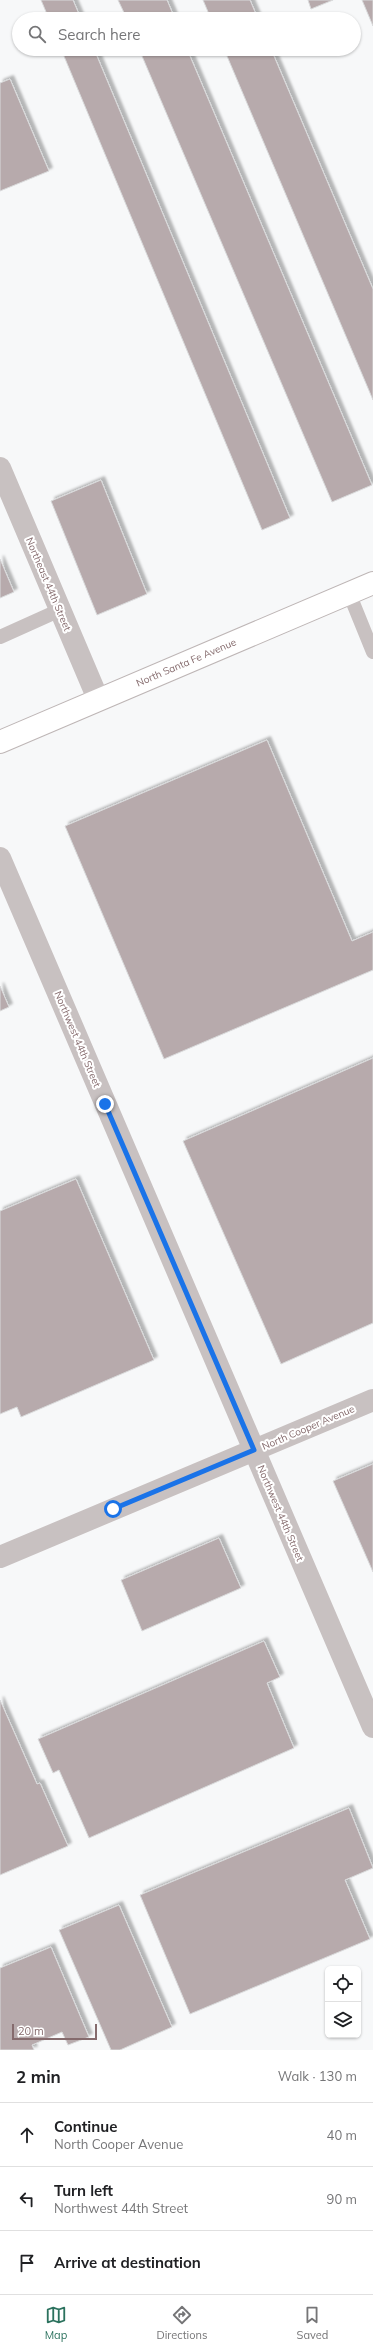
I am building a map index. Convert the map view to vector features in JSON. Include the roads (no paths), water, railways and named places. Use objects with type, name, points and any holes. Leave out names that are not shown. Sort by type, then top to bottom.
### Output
[{"type":"main road","name":"North Santa Fe Avenue","points":[[0,742],[373,583]]},
{"type":"street","name":"Northeast 44th Street","points":[[0,468],[98,699]]},
{"type":"street","name":"Northwest 44th Street","points":[[0,858],[373,1727]]},
{"type":"street","name":"North Cooper Avenue","points":[[0,1557],[373,1400]]},
{"type":"lane","points":[[349,593],[373,652]]},
{"type":"lane","points":[[0,636],[60,610]]}]
